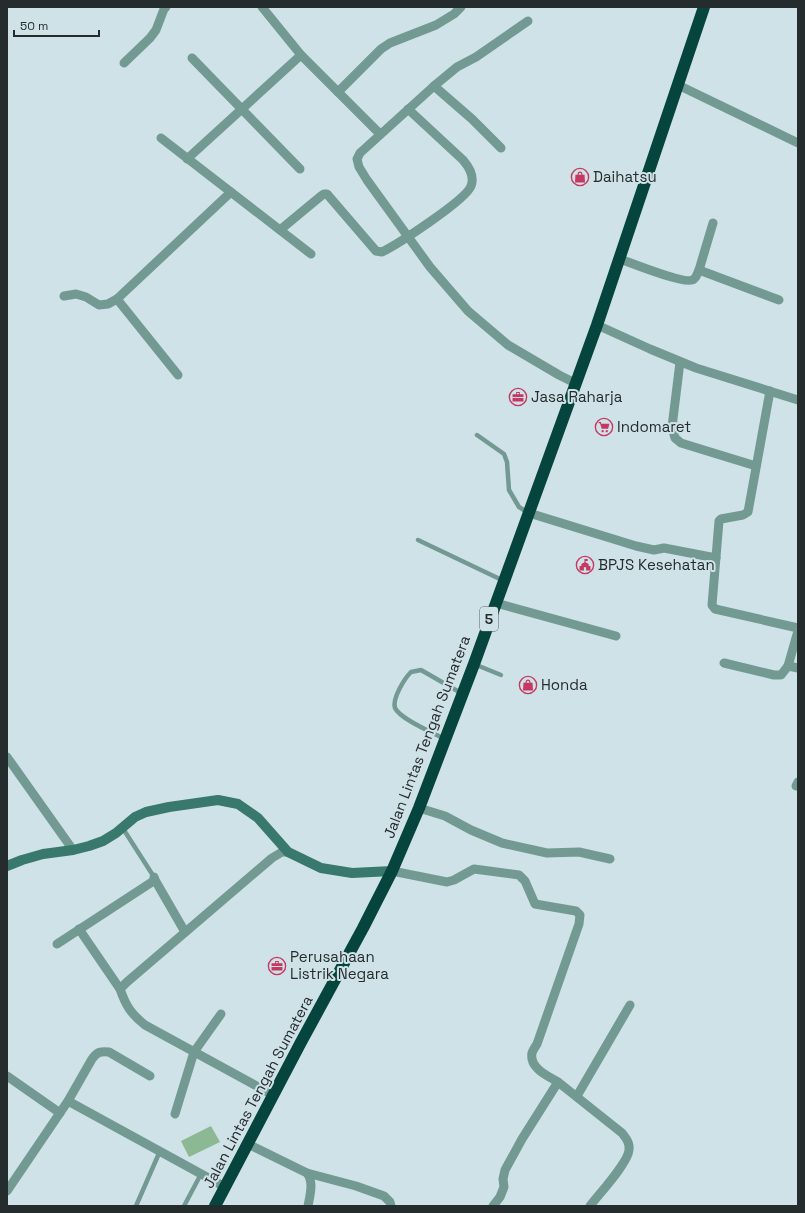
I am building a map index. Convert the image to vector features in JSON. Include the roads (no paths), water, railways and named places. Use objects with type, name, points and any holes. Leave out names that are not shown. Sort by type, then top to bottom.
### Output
[{"type":"highway","name":"Jalan Lintas Tengah Sumatera","points":[[215,1206],[363,928],[392,870],[419,808],[474,664],[540,484],[575,383],[598,325],[678,85],[701,9]]},
{"type":"street","points":[[124,63],[150,38],[156,30],[166,7]]},
{"type":"street","points":[[262,7],[301,55],[380,134]]},
{"type":"street","points":[[338,92],[381,49],[390,43],[436,25],[454,14],[461,7]]},
{"type":"street","points":[[528,21],[476,57],[457,67],[380,134],[360,153],[357,159],[359,167],[408,237],[430,267],[468,311],[508,345],[575,383]]},
{"type":"street","points":[[187,159],[240,109],[301,55]]},
{"type":"street","points":[[192,58],[300,170]]},
{"type":"street","points":[[678,85],[798,143]]},
{"type":"street","points":[[434,86],[472,119],[501,148]]},
{"type":"street","points":[[280,230],[324,194],[327,194],[379,253],[408,237],[464,195],[471,186],[472,177],[470,168],[408,109]]},
{"type":"street","points":[[161,138],[311,254]]},
{"type":"street","points":[[64,296],[76,294],[86,297],[99,305],[108,304],[117,299],[231,192]]},
{"type":"street","points":[[620,259],[678,279],[690,281],[694,279],[699,270],[713,224]]},
{"type":"street","points":[[699,270],[779,300]]},
{"type":"street","points":[[117,299],[178,375]]},
{"type":"street","points":[[598,325],[680,362],[704,371],[798,400]]},
{"type":"street","points":[[680,362],[672,427],[675,438],[681,443],[756,466]]},
{"type":"street","points":[[770,391],[748,512],[743,515],[721,519],[719,521],[712,608],[798,628]]},
{"type":"street","points":[[529,513],[636,546],[654,550],[664,548],[716,558]]},
{"type":"street","points":[[496,603],[616,636]]},
{"type":"street","points":[[724,663],[777,676],[783,673],[788,666],[798,631]]},
{"type":"street","points":[[788,666],[798,668]]},
{"type":"street","points":[[7,757],[73,850]]},
{"type":"street","points":[[7,866],[43,854],[89,846],[116,833],[135,817],[146,812],[218,800],[238,804],[258,818],[288,852],[321,868],[352,873],[392,870],[447,882],[454,880],[474,869],[519,875],[525,880],[535,904],[576,911],[580,915],[579,924],[537,1044],[532,1053],[533,1062],[538,1069],[577,1096],[622,1133],[628,1141],[629,1150],[625,1162],[590,1206]]},
{"type":"street","points":[[419,808],[445,816],[471,830],[502,843],[547,853],[579,852],[610,858]]},
{"type":"street","points":[[120,989],[272,858],[282,852],[288,852]]},
{"type":"street","points":[[57,944],[154,879],[185,932]]},
{"type":"street","points":[[79,930],[120,989],[134,1016],[145,1025],[273,1095]]},
{"type":"street","points":[[577,1096],[630,1005]]},
{"type":"street","points":[[175,1114],[194,1052],[221,1014]]},
{"type":"street","points":[[7,1191],[68,1101],[97,1053],[102,1051],[109,1052],[150,1076]]},
{"type":"street","points":[[7,1076],[60,1113]]},
{"type":"street","points":[[493,1206],[504,1187],[503,1179],[505,1170],[522,1139],[558,1082]]},
{"type":"street","points":[[68,1101],[225,1187]]},
{"type":"street","points":[[248,1144],[307,1173],[356,1186],[384,1196],[390,1202],[391,1206]]},
{"type":"street","points":[[307,1173],[311,1178],[308,1206]]},
{"type":"lane","points":[[477,435],[504,454],[507,462],[509,490],[519,507],[529,513]]},
{"type":"lane","points":[[418,540],[504,581]]},
{"type":"lane","points":[[474,664],[501,675]]},
{"type":"lane","points":[[445,739],[402,716],[396,709],[394,702],[404,680],[411,672],[421,670],[462,694]]},
{"type":"lane","points":[[122,827],[154,879]]},
{"type":"lane","points":[[136,1206],[160,1151]]},
{"type":"lane","points":[[184,1206],[201,1174]]},
{"type":"place","name":"Daihatsu","points":[[580,177]]},
{"type":"place","name":"Jasa Raharja","points":[[518,397]]},
{"type":"place","name":"Indomaret","points":[[604,427]]},
{"type":"place","name":"BPJS Kesehatan","points":[[585,565]]},
{"type":"place","name":"Honda","points":[[528,685]]},
{"type":"place","name":"Perusahaan Listrik Negara","points":[[277,966]]}]
